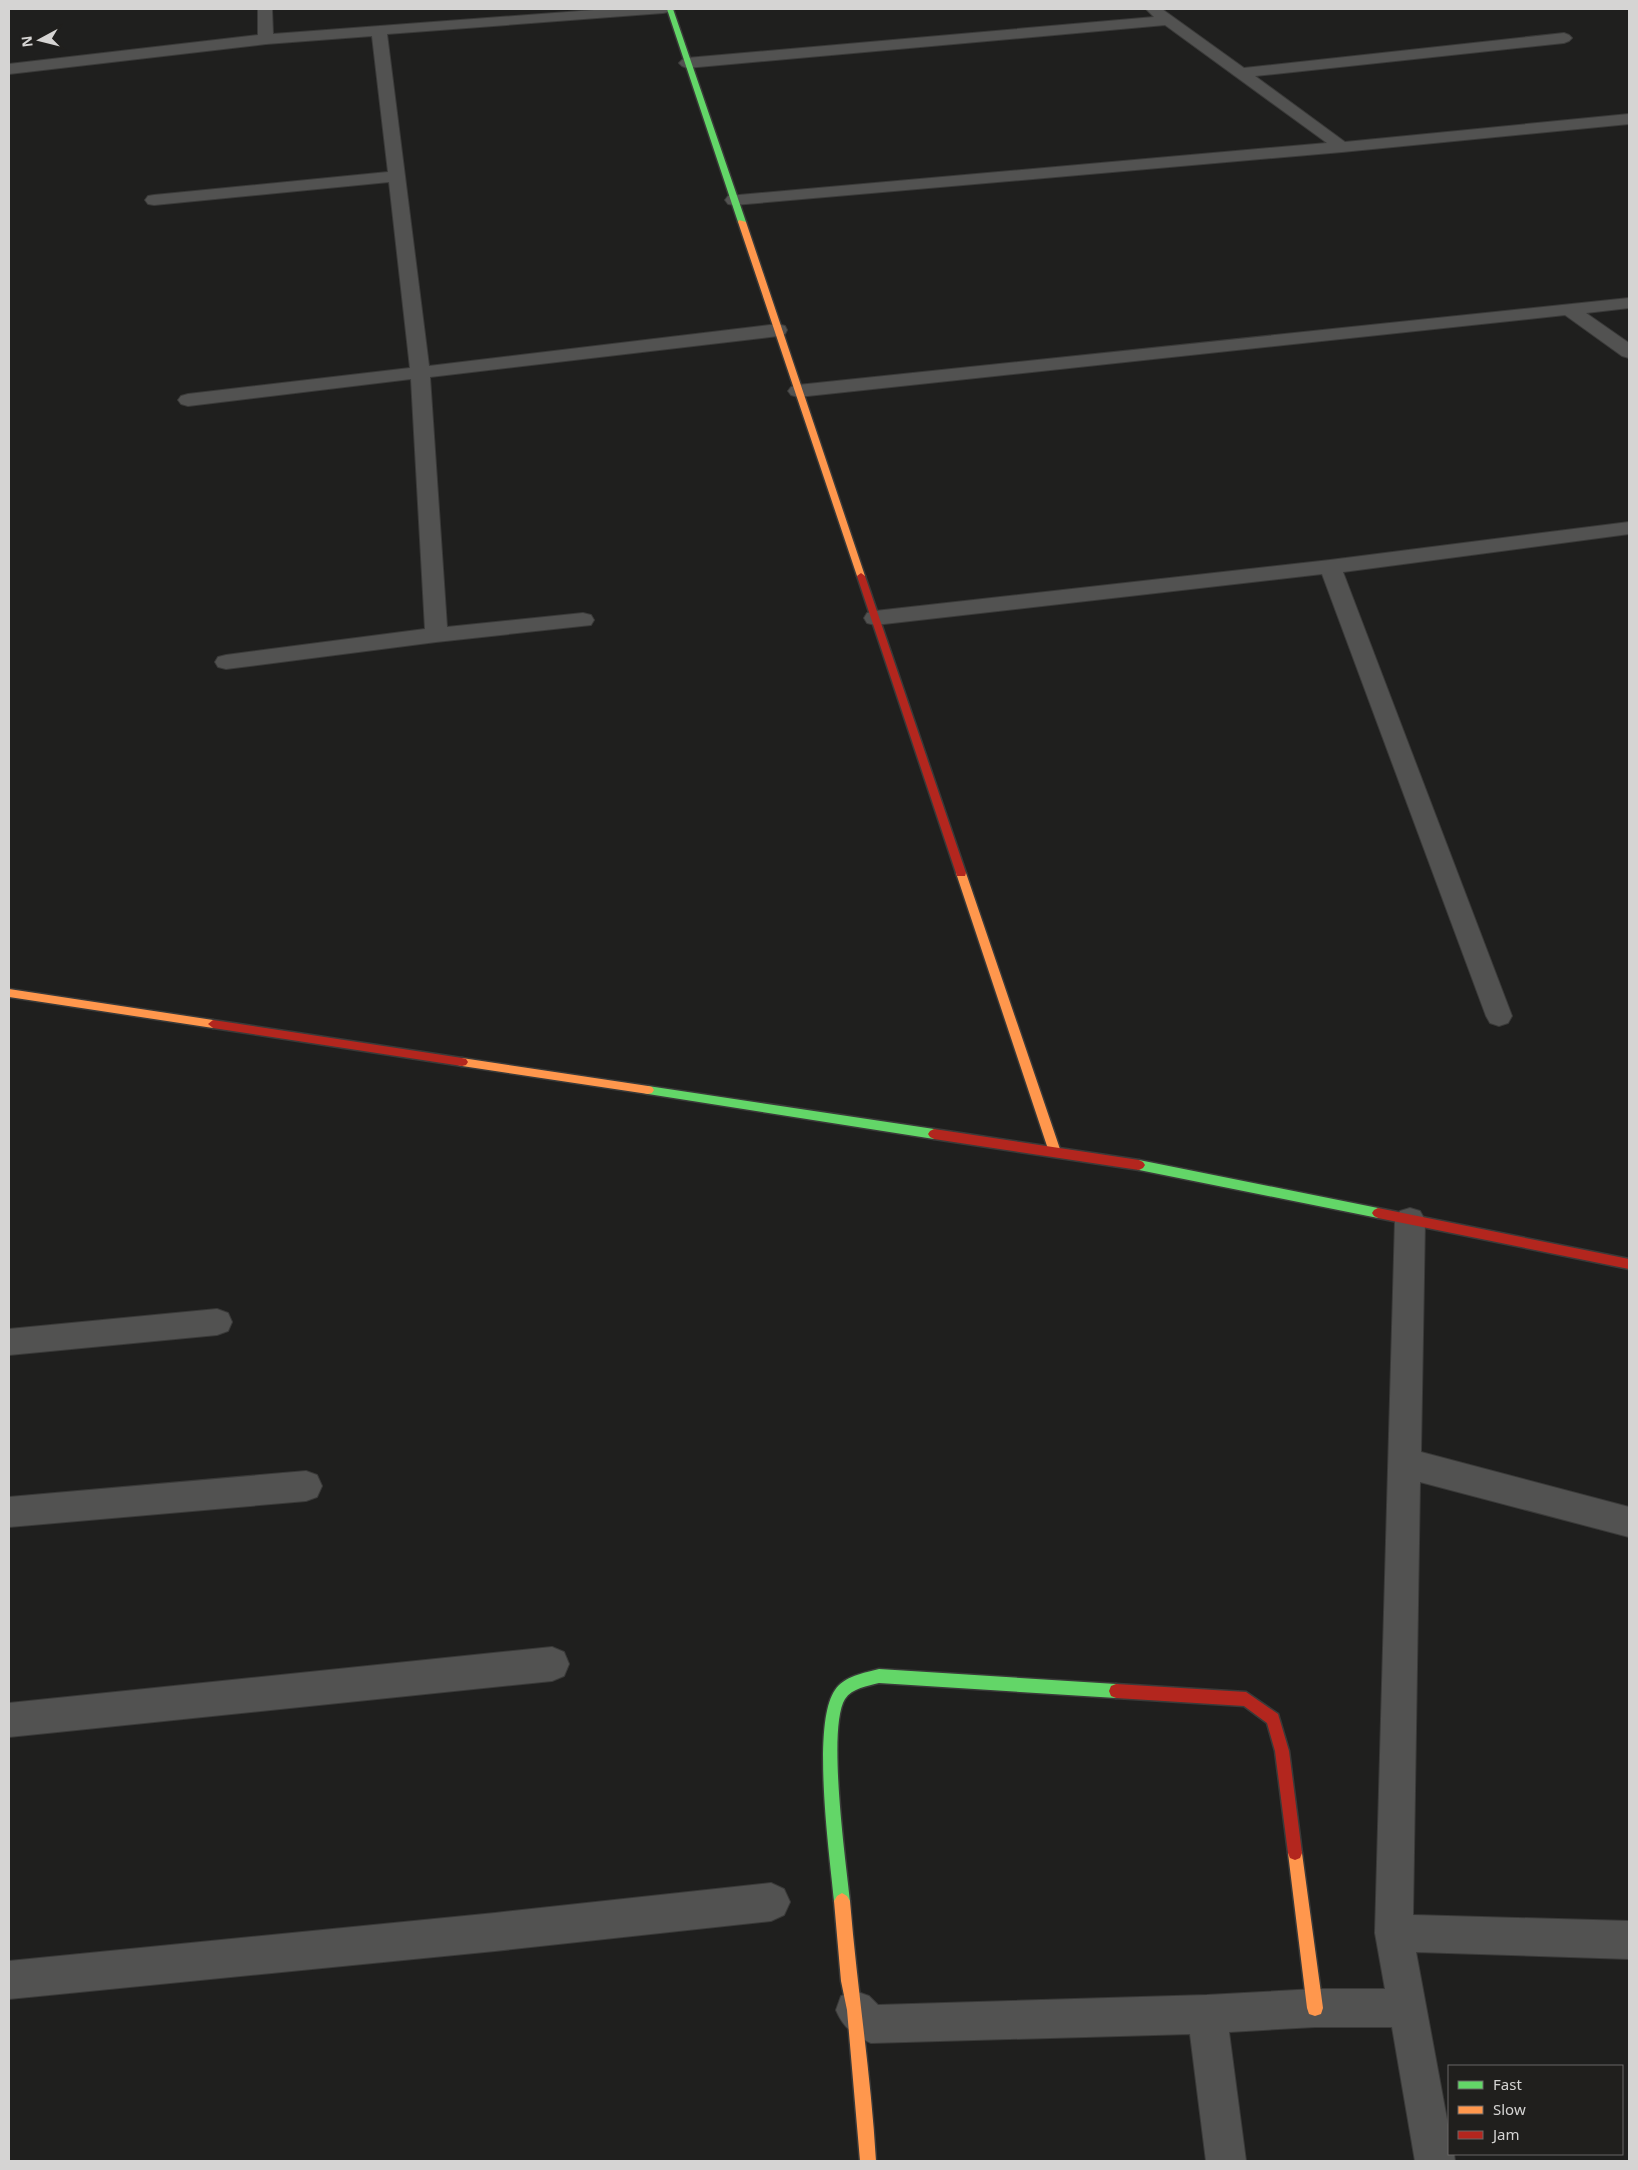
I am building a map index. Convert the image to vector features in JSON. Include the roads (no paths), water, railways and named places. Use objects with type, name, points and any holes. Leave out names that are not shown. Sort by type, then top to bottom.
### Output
[{"type":"street","points":[[265,9],[266,38]]},
{"type":"street","points":[[9,69],[266,38],[663,9]]},
{"type":"street","points":[[670,9],[1055,1152]]},
{"type":"street","points":[[1152,9],[1243,73],[1342,147]]},
{"type":"street","points":[[687,63],[1168,20]]},
{"type":"street","points":[[379,30],[420,374],[436,635]]},
{"type":"street","points":[[1243,73],[1564,38]]},
{"type":"street","points":[[734,200],[1342,147],[1629,119]]},
{"type":"street","points":[[154,200],[397,176]]},
{"type":"street","points":[[798,391],[1629,303]]},
{"type":"street","points":[[1570,310],[1629,352]]},
{"type":"street","points":[[188,400],[420,374],[778,330]]},
{"type":"street","points":[[875,618],[1330,567],[1629,528]]},
{"type":"street","points":[[1330,567],[1500,1016]]},
{"type":"street","points":[[226,662],[436,635],[583,620]]},
{"type":"street","points":[[9,993],[1140,1165],[1629,1264]]},
{"type":"street","points":[[1410,1220],[1394,1933],[1435,2161]]},
{"type":"street","points":[[9,1342],[217,1322]]},
{"type":"street","points":[[1405,1463],[1629,1522]]},
{"type":"street","points":[[9,1512],[306,1486]]},
{"type":"street","points":[[9,1720],[552,1664]]},
{"type":"street","points":[[868,2161],[855,2010],[849,1981],[830,1751],[831,1715],[837,1698],[852,1685],[879,1676],[1246,1699],[1273,1719],[1282,1751],[1315,2008]]},
{"type":"street","points":[[9,1980],[504,1931],[771,1902]]},
{"type":"street","points":[[1394,1933],[1629,1940]]},
{"type":"street","points":[[855,2010],[871,2024],[1207,2014],[1315,2008],[1409,2008]]},
{"type":"street","points":[[1207,2014],[1226,2161]]}]
